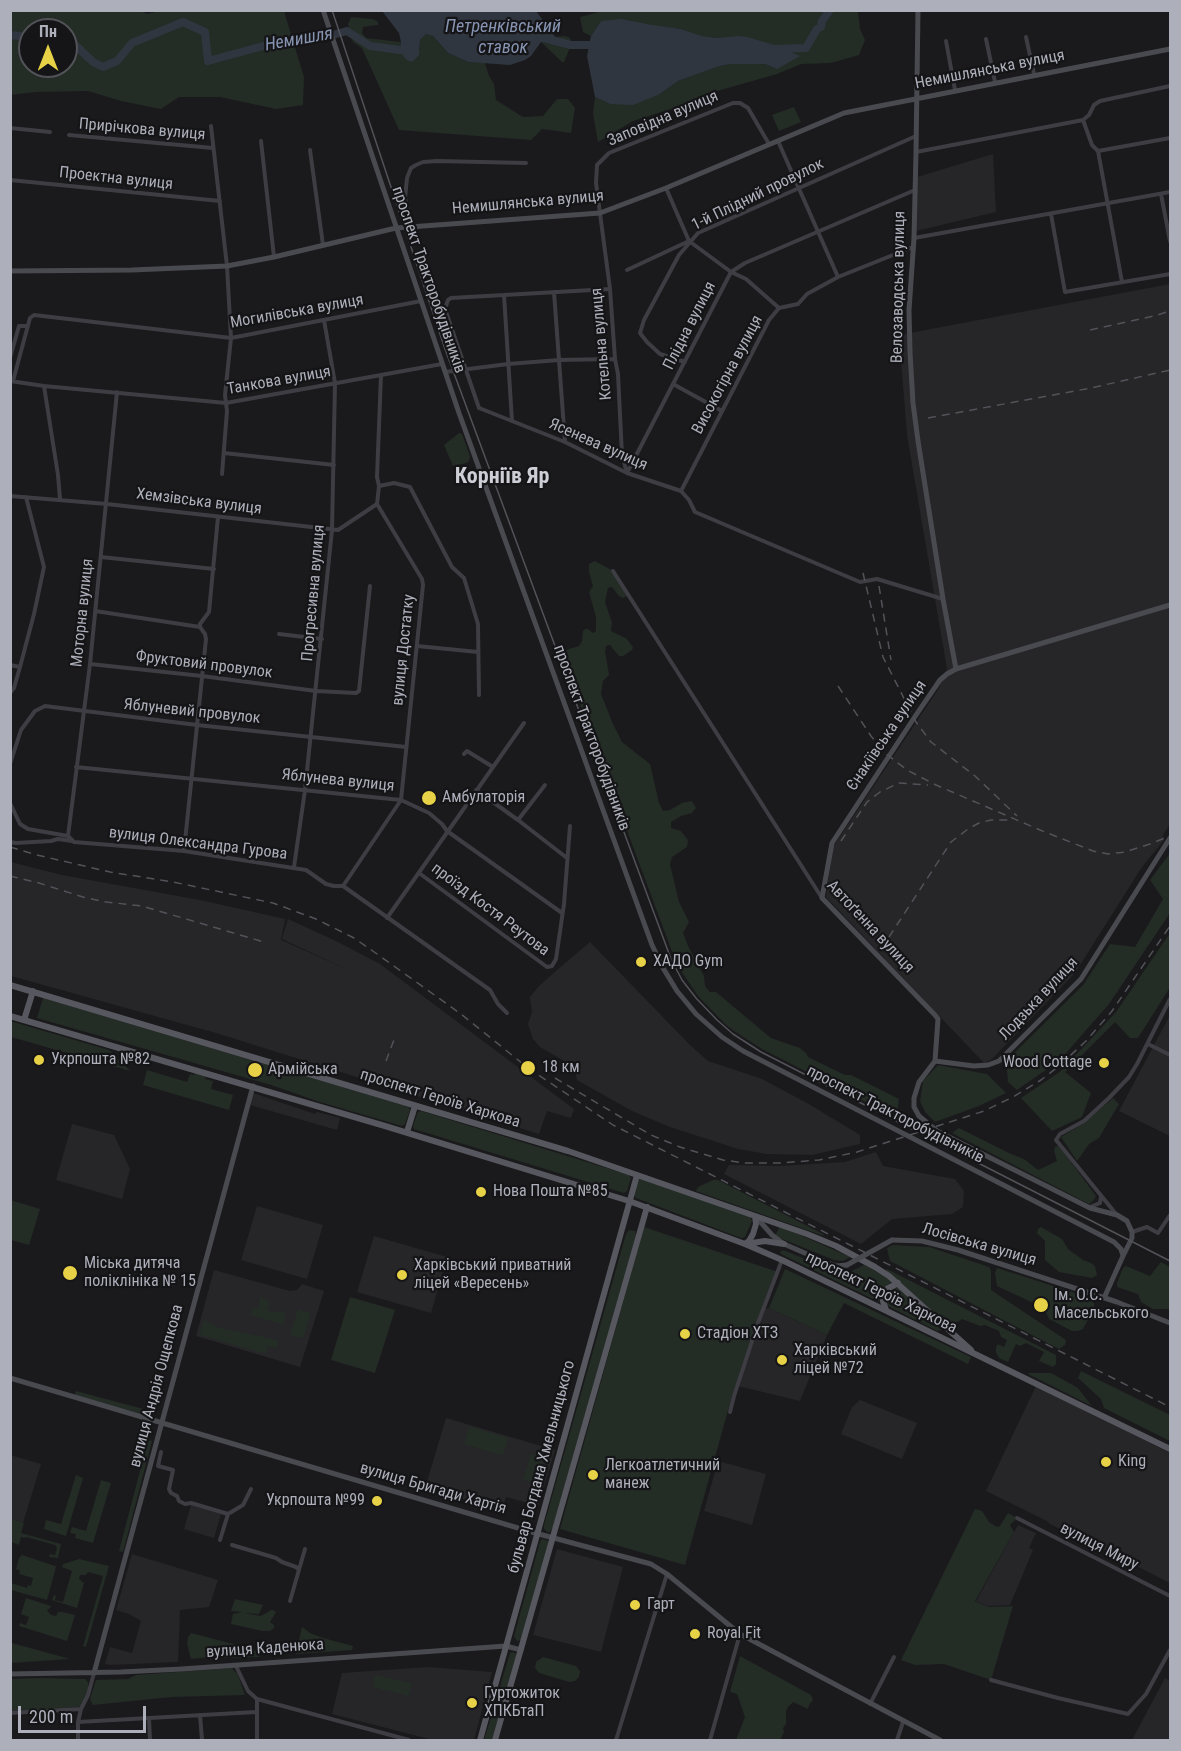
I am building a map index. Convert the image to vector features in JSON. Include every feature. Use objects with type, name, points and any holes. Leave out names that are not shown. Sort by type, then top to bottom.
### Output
[{"type":"main road","name":"проспект Героїв Харкова","points":[[10,985],[568,1151],[807,1234],[836,1246],[875,1267],[898,1283],[974,1352]]},
{"type":"main road","points":[[24,1020],[33,991]]},
{"type":"main road","name":"проспект Героїв Харкова","points":[[10,1016],[407,1132],[646,1207],[782,1260],[1170,1449]]},
{"type":"main road","points":[[407,1132],[416,1106]]},
{"type":"main road","name":"бульвар Богдана Хмельницького","points":[[480,1740],[637,1175]]},
{"type":"main road","name":"бульвар Богдана Хмельницького","points":[[495,1740],[646,1207]]},
{"type":"main road","points":[[745,1244],[753,1234],[756,1224],[755,1216]]},
{"type":"main road","points":[[745,1244],[765,1241],[784,1244]]},
{"type":"main road","points":[[886,1310],[883,1301],[885,1292],[898,1283]]},
{"type":"main road","points":[[929,1332],[942,1333],[943,1323]]},
{"type":"street","name":"проспект Тракторобудівників","points":[[323,10],[442,364],[652,945],[663,968],[696,1014],[722,1036],[752,1056],[1114,1242],[1121,1249],[1123,1256]]},
{"type":"street","name":"Велозаводська вулиця","points":[[918,10],[914,238],[909,310],[913,403],[956,669]]},
{"type":"street","points":[[1026,36],[1034,74]]},
{"type":"street","points":[[986,39],[995,82]]},
{"type":"street","points":[[946,41],[954,90]]},
{"type":"street","name":"Немишлянська вулиця","points":[[10,271],[227,266],[396,228],[600,213],[666,188],[844,113],[1170,49]]},
{"type":"street","points":[[916,152],[1083,120],[1089,115],[1094,105],[1100,101],[1170,86]]},
{"type":"street","name":"Заповідна вулиця","points":[[600,213],[596,183],[597,165],[609,153],[733,103],[740,103],[748,108],[769,144]]},
{"type":"street","points":[[1083,120],[1092,144],[1098,151],[1122,282]]},
{"type":"street","points":[[211,126],[227,266],[231,338],[222,474]]},
{"type":"street","points":[[10,128],[50,132]]},
{"type":"street","name":"Прирічкова вулиця","points":[[69,135],[213,148]]},
{"type":"street","name":"1-й Плідний провулок","points":[[684,362],[660,354],[646,342],[640,333],[644,320],[679,255],[698,233],[917,135]]},
{"type":"street","points":[[1098,151],[1170,138]]},
{"type":"street","points":[[777,140],[838,278]]},
{"type":"street","points":[[261,141],[274,257]]},
{"type":"street","points":[[310,150],[323,246]]},
{"type":"street","points":[[412,227],[405,198],[408,173],[416,165],[437,161],[526,163]]},
{"type":"street","name":"Проектна вулиця","points":[[10,180],[220,201]]},
{"type":"street","points":[[666,188],[690,241],[731,272],[746,279],[779,308]]},
{"type":"street","name":"Плідна вулиця","points":[[627,473],[731,272],[745,263],[915,190]]},
{"type":"street","points":[[914,238],[1170,192]]},
{"type":"street","points":[[1161,194],[1170,241]]},
{"type":"street","name":"Котельна вулиця","points":[[600,213],[618,374],[622,455],[627,473]]},
{"type":"street","points":[[1051,214],[1065,292],[1170,274]]},
{"type":"street","points":[[627,270],[690,241]]},
{"type":"street","name":"Високогірна вулиця","points":[[681,491],[769,320],[779,308],[798,304],[807,294],[838,278],[913,247]]},
{"type":"street","points":[[512,421],[504,295],[610,289]]},
{"type":"street","points":[[554,292],[565,442]]},
{"type":"street","name":"Ясенева вулиця","points":[[504,295],[451,298],[446,302],[445,309],[479,408],[565,442],[627,473],[681,491]]},
{"type":"street","name":"Могилівська вулиця","points":[[27,326],[34,315],[231,338],[421,302]]},
{"type":"street","name":"Прогресивна вулиця","points":[[294,867],[305,790],[332,530],[335,383],[324,320]]},
{"type":"street","points":[[10,358],[19,326],[27,326],[12,381]]},
{"type":"street","points":[[445,372],[559,360],[615,359]]},
{"type":"street","name":"Танкова вулиця","points":[[12,381],[226,403],[442,364]]},
{"type":"street","points":[[332,530],[338,530],[377,504],[379,486],[376,477],[381,375]]},
{"type":"street","points":[[673,384],[722,411]]},
{"type":"street","points":[[44,386],[60,499]]},
{"type":"street","name":"Моторна вулиця","points":[[68,836],[90,664],[117,392]]},
{"type":"street","points":[[224,453],[334,465]]},
{"type":"street","points":[[379,486],[400,484],[410,487],[452,567],[464,578],[478,624],[479,695]]},
{"type":"street","points":[[681,491],[695,512],[860,582],[877,579],[943,599]]},
{"type":"street","name":"Хемзівська вулиця","points":[[10,496],[60,499],[332,530]]},
{"type":"street","points":[[10,693],[20,667],[44,567],[26,497]]},
{"type":"street","name":"вулиця Достатку","points":[[343,886],[401,800],[423,585],[422,579],[377,504]]},
{"type":"street","points":[[184,851],[206,639],[200,627],[202,619],[209,612],[218,517]]},
{"type":"street","points":[[101,557],[214,569]]},
{"type":"street","name":"Автоґенна вулиця","points":[[613,571],[822,898],[938,1019],[935,1061],[923,1076],[915,1093],[914,1107],[923,1120],[937,1131],[1090,1208],[1117,1215]]},
{"type":"street","name":"Фруктовий провулок","points":[[90,664],[316,691],[356,693],[359,691],[370,586]]},
{"type":"street","name":"Єнакіївська вулиця","points":[[822,898],[832,843],[940,680],[956,669],[1170,605]]},
{"type":"street","points":[[95,611],[200,627]]},
{"type":"street","points":[[279,634],[322,639]]},
{"type":"street","points":[[417,646],[478,652]]},
{"type":"street","points":[[10,665],[20,667]]},
{"type":"street","name":"Яблуневий провулок","points":[[10,764],[21,730],[35,711],[45,706],[406,747]]},
{"type":"street","points":[[387,918],[524,723]]},
{"type":"street","points":[[464,754],[467,751],[493,767]]},
{"type":"street","name":"Яблунева вулиця","points":[[76,767],[401,800],[429,813],[447,831],[562,914]]},
{"type":"street","points":[[518,820],[545,785]]},
{"type":"street","points":[[476,790],[567,858]]},
{"type":"street","points":[[10,803],[20,824],[28,829],[68,836],[74,842]]},
{"type":"street","points":[[562,914],[570,826]]},
{"type":"street","name":"вулиця Олександра Гурова","points":[[10,842],[51,841],[58,838],[74,842],[184,851],[306,870],[326,884],[343,886],[490,990],[498,1004],[507,1013]]},
{"type":"street","name":"Лодзька вулиця","points":[[935,1061],[974,1066],[999,1061],[1081,979],[1170,838]]},
{"type":"street","name":"проїзд Костя Реутова","points":[[419,873],[547,967],[552,966],[556,959],[562,914]]},
{"type":"street","points":[[1104,1298],[1132,1238],[1132,1232],[1127,1221],[1117,1215],[1101,1197],[1056,1140],[1084,1120],[1129,1077],[1170,999]]},
{"type":"street","points":[[1148,1044],[1170,1055]]},
{"type":"street","name":"вулиця Андрія Ощепкова","points":[[94,1672],[253,1086]]},
{"type":"street","points":[[1090,1208],[1100,1203],[1101,1197]]},
{"type":"street","points":[[1132,1232],[1147,1227],[1158,1233],[1170,1215]]},
{"type":"street","name":"Лосівська вулиця","points":[[755,1216],[772,1235],[784,1244],[837,1266],[847,1266],[892,1240],[929,1242],[1104,1298],[1170,1323]]},
{"type":"street","points":[[730,1412],[751,1345],[782,1260]]},
{"type":"street","name":"вулиця Бригади Хартія","points":[[10,1378],[553,1538],[651,1564],[668,1574],[740,1634],[940,1740]]},
{"type":"street","points":[[161,1452],[158,1466],[173,1470],[169,1489],[179,1501],[228,1514]]},
{"type":"street","points":[[220,1540],[228,1514],[243,1505],[251,1490]]},
{"type":"street","name":"вулиця Миру","points":[[1017,1518],[1170,1596]]},
{"type":"street","points":[[232,1545],[276,1558],[299,1570]]},
{"type":"street","points":[[290,1601],[305,1549]]},
{"type":"street","points":[[616,1740],[668,1574]]},
{"type":"street","points":[[710,1740],[740,1634]]},
{"type":"street","name":"вулиця Каденюка","points":[[10,1674],[182,1669],[506,1646],[521,1650]]},
{"type":"street","points":[[991,1680],[1128,1714],[1146,1694],[1170,1650]]},
{"type":"street","points":[[870,1704],[894,1657]]},
{"type":"street","points":[[235,1664],[248,1691],[257,1699],[409,1740]]},
{"type":"street","points":[[78,1740],[81,1709],[88,1695],[94,1672]]},
{"type":"street","points":[[257,1699],[257,1740]]},
{"type":"street","points":[[10,1713],[81,1709]]},
{"type":"street","points":[[78,1722],[256,1712]]},
{"type":"street","points":[[200,1715],[202,1740]]},
{"type":"street","points":[[149,1718],[150,1740]]},
{"type":"street","points":[[897,1740],[903,1722]]},
{"type":"shaded area","points":[[162,10],[284,11],[304,77],[303,105],[276,109],[220,97],[179,97],[161,109],[121,101],[88,91],[11,95],[11,11],[140,11],[148,14]]},
{"type":"shaded area","points":[[606,10],[858,11],[860,29],[865,40],[859,55],[831,63],[801,64],[777,74],[707,94],[680,106],[633,121],[598,142],[593,114],[595,97],[610,104],[660,94],[678,81],[730,64],[765,64],[777,69],[728,38],[702,36],[681,29],[601,21],[591,36],[583,32],[580,17]]},
{"type":"shaded area","points":[[351,17],[373,19],[378,22],[378,25],[363,27],[362,33],[366,38],[401,42],[400,50],[420,50],[420,40],[426,34],[433,36],[448,53],[468,62],[485,63],[494,84],[496,100],[523,117],[543,116],[557,99],[568,99],[575,108],[571,133],[542,129],[531,140],[399,130],[362,48],[353,42],[348,24]]},
{"type":"shaded area","points":[[555,37],[570,38],[571,45],[562,62],[541,42],[561,46]]},
{"type":"shaded area","points":[[794,107],[801,122],[779,131],[772,115]]},
{"type":"shaded area","points":[[993,154],[996,212],[916,231],[917,177]]},
{"type":"shaded area","points":[[1170,284],[1170,824],[1163,835],[1164,840],[1142,867],[1075,973],[991,1060],[984,1063],[826,897],[833,847],[939,688],[947,669],[907,435],[899,335]]},
{"type":"shaded area","points":[[459,433],[462,434],[470,456],[466,463],[453,466],[444,445]]},
{"type":"shaded area","points":[[595,561],[613,571],[627,596],[623,598],[612,587],[608,588],[605,602],[612,623],[611,631],[627,639],[633,647],[623,656],[619,656],[610,645],[606,646],[609,675],[603,681],[601,694],[613,724],[622,742],[650,764],[663,811],[692,801],[696,808],[692,813],[671,822],[671,828],[681,831],[688,840],[687,847],[672,857],[670,864],[679,902],[689,922],[683,933],[704,976],[705,986],[710,992],[716,992],[771,1038],[800,1048],[808,1057],[899,1099],[897,1113],[889,1114],[762,1049],[734,1031],[698,996],[677,965],[561,653],[579,646],[585,629],[593,633],[596,631],[596,617],[589,592],[593,586],[589,564]]},
{"type":"shaded area","points":[[1170,853],[1170,913],[1109,1004],[1060,1060],[1017,1090],[1008,1082],[1006,1061],[1083,985],[1110,944],[1135,947],[1163,899],[1150,880]]},
{"type":"shaded area","points":[[11,862],[62,875],[200,900],[285,919],[281,940],[351,971],[282,939],[288,919],[380,964],[574,1109],[571,1118],[547,1111],[539,1134],[216,1033],[11,976]]},
{"type":"shaded area","points":[[1170,933],[1169,989],[1138,1038],[1130,1038],[1115,1022],[1065,1072],[1091,1093],[1082,1117],[1052,1131],[1021,1098],[1061,1071],[1116,1012]]},
{"type":"shaded area","points":[[590,942],[708,1061],[762,1079],[807,1103],[860,1135],[860,1144],[812,1155],[767,1154],[738,1149],[670,1127],[632,1111],[577,1080],[575,1072],[566,1062],[540,1047],[533,1039],[528,1024],[532,1012],[530,997],[538,987]]},
{"type":"shaded area","points":[[43,998],[409,1107],[410,1110],[402,1126],[271,1085],[37,1018]]},
{"type":"shaded area","points":[[1170,1015],[1170,1136],[1119,1111]]},
{"type":"shaded area","points":[[10,1021],[109,1050],[130,1071],[11,1037]]},
{"type":"shaded area","points":[[938,1065],[987,1074],[1006,1093],[979,1106],[935,1122],[925,1112],[920,1101],[923,1081]]},
{"type":"shaded area","points":[[147,1070],[187,1082],[190,1074],[206,1076],[205,1079],[213,1081],[211,1089],[233,1095],[229,1110],[143,1085]]},
{"type":"shaded area","points":[[253,1093],[315,1114],[317,1112],[340,1118],[337,1130],[250,1105]]},
{"type":"shaded area","points":[[1113,1098],[1119,1104],[1099,1138],[1089,1144],[1077,1161],[1061,1137],[1084,1123]]},
{"type":"shaded area","points":[[421,1111],[629,1175],[631,1178],[627,1191],[624,1193],[414,1129],[418,1112]]},
{"type":"shaded area","points":[[72,1124],[114,1135],[130,1169],[122,1199],[56,1180]]},
{"type":"shaded area","points":[[959,1128],[1024,1159],[1038,1170],[1057,1161],[1054,1151],[1055,1147],[1060,1147],[1096,1196],[1089,1204],[952,1133]]},
{"type":"shaded area","points":[[876,1152],[883,1166],[955,1179],[964,1191],[963,1207],[952,1214],[892,1219],[861,1244],[724,1174],[729,1165],[780,1166],[845,1162]]},
{"type":"shaded area","points":[[642,1179],[750,1216],[752,1221],[745,1237],[741,1238],[636,1198],[634,1195],[637,1180]]},
{"type":"shaded area","points":[[718,1180],[824,1236],[696,1191],[698,1187]]},
{"type":"shaded area","points":[[11,1200],[40,1209],[29,1245],[11,1240]]},
{"type":"shaded area","points":[[257,1206],[323,1225],[307,1279],[241,1260]]},
{"type":"shaded area","points":[[780,1226],[850,1257],[843,1261],[834,1260],[775,1236]]},
{"type":"shaded area","name":"Стадіон ХТЗ","points":[[644,1227],[778,1272],[732,1396],[685,1565],[560,1529]]},
{"type":"shaded area","points":[[1041,1227],[1062,1239],[1068,1249],[1095,1266],[1097,1275],[1092,1278],[1059,1272],[1045,1260],[1045,1241],[1037,1233]]},
{"type":"shaded area","points":[[629,1230],[635,1231],[636,1236],[553,1528],[549,1533],[544,1529],[544,1525]]},
{"type":"shaded area","name":"Харківський приватний ліцей «Вересень»","points":[[374,1236],[447,1257],[431,1313],[357,1292]]},
{"type":"shaded area","points":[[893,1245],[929,1247],[989,1267],[991,1290],[1066,1340],[1065,1345],[1059,1349],[890,1261],[887,1248]]},
{"type":"shaded area","points":[[783,1250],[840,1273],[850,1272],[864,1265],[892,1282],[883,1290],[879,1302],[781,1254]]},
{"type":"shaded area","points":[[1161,1262],[1170,1267],[1170,1309],[1153,1309],[1141,1302],[1138,1294],[1117,1287],[1123,1268],[1126,1266],[1150,1276]]},
{"type":"shaded area","points":[[997,1268],[1091,1298],[1094,1309],[1083,1329],[1072,1331],[1049,1319],[1044,1308],[997,1286],[995,1273]]},
{"type":"shaded area","points":[[785,1269],[971,1357],[968,1364],[844,1303],[827,1335],[769,1308]]},
{"type":"shaded area","points":[[887,1269],[1056,1355],[1056,1364],[1053,1367],[1039,1361],[1044,1352],[1026,1343],[1020,1346],[1016,1344],[1008,1362],[999,1358],[996,1347],[998,1344],[1004,1347],[1007,1340],[1001,1337],[999,1331],[962,1319],[951,1327],[889,1274]]},
{"type":"shaded area","points":[[214,1270],[290,1291],[297,1290],[302,1284],[324,1291],[300,1367],[196,1336]]},
{"type":"shaded area","points":[[895,1288],[899,1288],[942,1327],[941,1330],[937,1331],[888,1306],[887,1296]]},
{"type":"shaded area","points":[[260,1296],[270,1302],[268,1310],[278,1313],[279,1310],[286,1312],[283,1325],[250,1315],[252,1308],[258,1309]]},
{"type":"shaded area","points":[[350,1297],[395,1310],[375,1373],[331,1360]]},
{"type":"shaded area","name":"Харківський ліцей №72","points":[[769,1308],[827,1335],[800,1401],[738,1386],[765,1309]]},
{"type":"shaded area","points":[[298,1309],[311,1313],[303,1339],[290,1335]]},
{"type":"shaded area","points":[[204,1320],[217,1327],[278,1340],[278,1348],[268,1346],[266,1354],[199,1335]]},
{"type":"shaded area","points":[[1081,1371],[1170,1415],[1170,1438],[1168,1440],[1104,1408],[1101,1399],[1078,1378]]},
{"type":"shaded area","points":[[1051,1373],[1078,1388],[1092,1406],[1028,1374]]},
{"type":"shaded area","points":[[1036,1386],[1170,1453],[1170,1583],[986,1491]]},
{"type":"shaded area","points":[[76,1391],[151,1411],[150,1416],[74,1396]]},
{"type":"shaded area","points":[[860,1400],[917,1423],[902,1459],[841,1434],[852,1407]]},
{"type":"shaded area","points":[[446,1418],[555,1450],[538,1506],[506,1497],[502,1510],[425,1488]]},
{"type":"shaded area","points":[[469,1426],[508,1438],[503,1456],[464,1444]]},
{"type":"shaded area","points":[[148,1440],[152,1441],[123,1552],[119,1551]]},
{"type":"shaded area","points":[[531,1454],[544,1457],[537,1484],[523,1480]]},
{"type":"shaded area","points":[[10,1455],[41,1464],[23,1523],[11,1519]]},
{"type":"shaded area","points":[[718,1461],[766,1474],[752,1525],[704,1511]]},
{"type":"shaded area","points":[[76,1475],[83,1478],[66,1536],[44,1529],[46,1520],[61,1524]]},
{"type":"shaded area","points":[[101,1480],[111,1483],[93,1543],[75,1538],[76,1534],[70,1533],[72,1527],[86,1531]]},
{"type":"shaded area","points":[[191,1505],[221,1514],[214,1538],[184,1529]]},
{"type":"shaded area","points":[[975,1509],[982,1511],[989,1522],[997,1527],[1008,1513],[1017,1518],[1010,1525],[1014,1532],[975,1601],[989,1607],[1013,1606],[991,1680],[944,1664],[915,1665],[901,1660]]},
{"type":"shaded area","points":[[11,1519],[24,1523],[21,1533],[61,1544],[58,1558],[49,1557],[50,1554],[55,1555],[57,1548],[55,1545],[26,1537],[21,1537],[19,1545],[11,1542]]},
{"type":"shaded area","points":[[1018,1525],[1036,1533],[1029,1548],[1033,1550],[1010,1605],[988,1606],[976,1601]]},
{"type":"shaded area","points":[[542,1539],[549,1541],[522,1640],[517,1641],[514,1636]]},
{"type":"shaded area","points":[[557,1549],[623,1567],[601,1652],[533,1635]]},
{"type":"shaded area","points":[[132,1554],[218,1580],[209,1607],[180,1610],[178,1662],[105,1664],[110,1647],[132,1653],[141,1621],[116,1610]]},
{"type":"shaded area","points":[[22,1555],[56,1567],[47,1600],[11,1590],[11,1583],[27,1588],[28,1585],[31,1586],[33,1578],[19,1574],[20,1571],[16,1569]]},
{"type":"shaded area","points":[[79,1559],[109,1566],[86,1647],[83,1646],[103,1576],[88,1572],[86,1575],[80,1575],[79,1579],[84,1583],[77,1608],[52,1600],[54,1595],[55,1600],[63,1602],[72,1571],[62,1567],[63,1564]]},
{"type":"shaded area","points":[[26,1598],[51,1606],[47,1610],[51,1615],[56,1616],[58,1612],[62,1612],[75,1615],[67,1641],[19,1626],[20,1623],[26,1625],[29,1617],[21,1614]]},
{"type":"shaded area","points":[[235,1599],[263,1605],[259,1614],[244,1613],[261,1616],[271,1610],[276,1612],[270,1622],[274,1628],[270,1631],[262,1631],[231,1624],[233,1614],[242,1612],[231,1611]]},
{"type":"shaded area","points":[[302,1627],[323,1638],[353,1646],[352,1650],[296,1654]]},
{"type":"shaded area","points":[[191,1633],[262,1653],[259,1657],[191,1659],[187,1644]]},
{"type":"shaded area","points":[[12,1643],[70,1659],[11,1663]]},
{"type":"shaded area","points":[[510,1653],[517,1654],[492,1740],[484,1740]]},
{"type":"shaded area","points":[[740,1656],[811,1695],[813,1700],[808,1709],[793,1702],[788,1707],[786,1724],[780,1740],[736,1740],[745,1717],[737,1694],[730,1692]]},
{"type":"shaded area","points":[[543,1657],[576,1666],[580,1671],[579,1677],[569,1682],[539,1673],[535,1668],[536,1662]]},
{"type":"shaded area","points":[[428,1667],[492,1672],[474,1740],[433,1740],[332,1714],[342,1673]]},
{"type":"shaded area","points":[[232,1668],[238,1675],[245,1695],[172,1697],[93,1705],[90,1699],[96,1680],[128,1679],[136,1675]]},
{"type":"shaded area","points":[[375,1675],[412,1683],[409,1696],[372,1687]]},
{"type":"shaded area","points":[[1165,1678],[1170,1681],[1170,1740],[1132,1740]]},
{"type":"shaded area","points":[[10,1679],[85,1679],[88,1682],[88,1692],[81,1706],[78,1707],[11,1711]]},
{"type":"water","name":"Петренківський ставок","points":[[382,11],[536,11],[562,46],[541,42],[531,56],[510,65],[468,62],[448,53],[433,36],[426,34],[420,40],[419,55],[412,62],[404,57],[400,50],[399,33]]},
{"type":"water","points":[[621,19],[681,29],[702,36],[747,37],[800,56],[777,69],[765,64],[720,66],[678,81],[660,94],[633,105],[610,104],[595,97],[587,56],[591,36],[601,21]]},
{"type":"waterway","name":"Немишля","points":[[772,49],[806,48],[830,10]]},
{"type":"waterway","name":"Немишля","points":[[78,48],[93,62],[103,67],[117,61],[132,43],[183,22],[205,32],[208,61],[289,39],[325,37],[347,31],[370,46],[400,50],[409,47]]},
{"type":"waterway","name":"Немишля","points":[[10,35],[18,36]]},
{"type":"waterway","name":"Немишля","points":[[551,40],[571,45],[598,45]]},
{"type":"tram line","points":[[332,10],[445,349],[671,959],[682,980],[717,1020],[733,1034],[761,1052],[1170,1261]]},
{"type":"railway","points":[[1090,330],[1170,311]]},
{"type":"railway","points":[[928,418],[1091,388],[1170,370]]},
{"type":"railway","points":[[863,573],[883,657],[916,722],[931,742],[975,776],[1017,816]]},
{"type":"railway","points":[[879,586],[891,660]]},
{"type":"railway","points":[[838,686],[885,753],[907,770],[936,785],[1093,851],[1108,854],[1125,852],[1170,836]]},
{"type":"railway","points":[[841,841],[867,802],[880,792],[899,783],[928,785]]},
{"type":"railway","points":[[889,937],[951,842],[979,823],[1008,820]]},
{"type":"railway","points":[[10,847],[110,872],[173,882],[273,903],[316,919],[354,938],[461,1014],[528,1068],[613,1125],[1170,1407]]},
{"type":"railway","points":[[10,876],[83,897],[142,906],[264,942]]},
{"type":"railway","points":[[555,1078],[651,1135],[680,1147],[723,1160],[745,1163],[780,1163],[819,1160],[857,1152],[984,1111],[1041,1080],[1086,1041],[1112,1011],[1170,926]]},
{"type":"railway","points":[[386,1061],[395,1037]]},
{"type":"place","name":"Амбулаторія","points":[[429,798]]},
{"type":"place","name":"ХАДО Gym","points":[[641,962]]},
{"type":"place","name":"Укрпошта №82","points":[[39,1060]]},
{"type":"place","name":"Wood Cottage","points":[[1104,1063]]},
{"type":"place","name":"18 км","points":[[528,1068]]},
{"type":"place","name":"Армійська","points":[[255,1070]]},
{"type":"place","name":"Нова Пошта №85","points":[[481,1192]]},
{"type":"place","name":"Міська дитяча поліклініка № 15","points":[[70,1273]]},
{"type":"place","name":"Харківський приватний ліцей «Вересень»","points":[[402,1275]]},
{"type":"place","name":"Ім. О.С. Масельського","points":[[1041,1305]]},
{"type":"place","name":"Стадіон ХТЗ","points":[[685,1334]]},
{"type":"place","name":"Харківський ліцей №72","points":[[782,1360]]},
{"type":"place","name":"King","points":[[1106,1462]]},
{"type":"place","name":"Легкоатлетичний манеж","points":[[593,1475]]},
{"type":"place","name":"Укрпошта №99","points":[[377,1501]]},
{"type":"place","name":"Гарт","points":[[635,1605]]},
{"type":"place","name":"Royal Fit","points":[[695,1634]]},
{"type":"place","name":"Гуртожиток ХПКБтаП","points":[[472,1703]]},
{"type":"district","name":"Корніїв Яр","points":[[502,477]]}]
